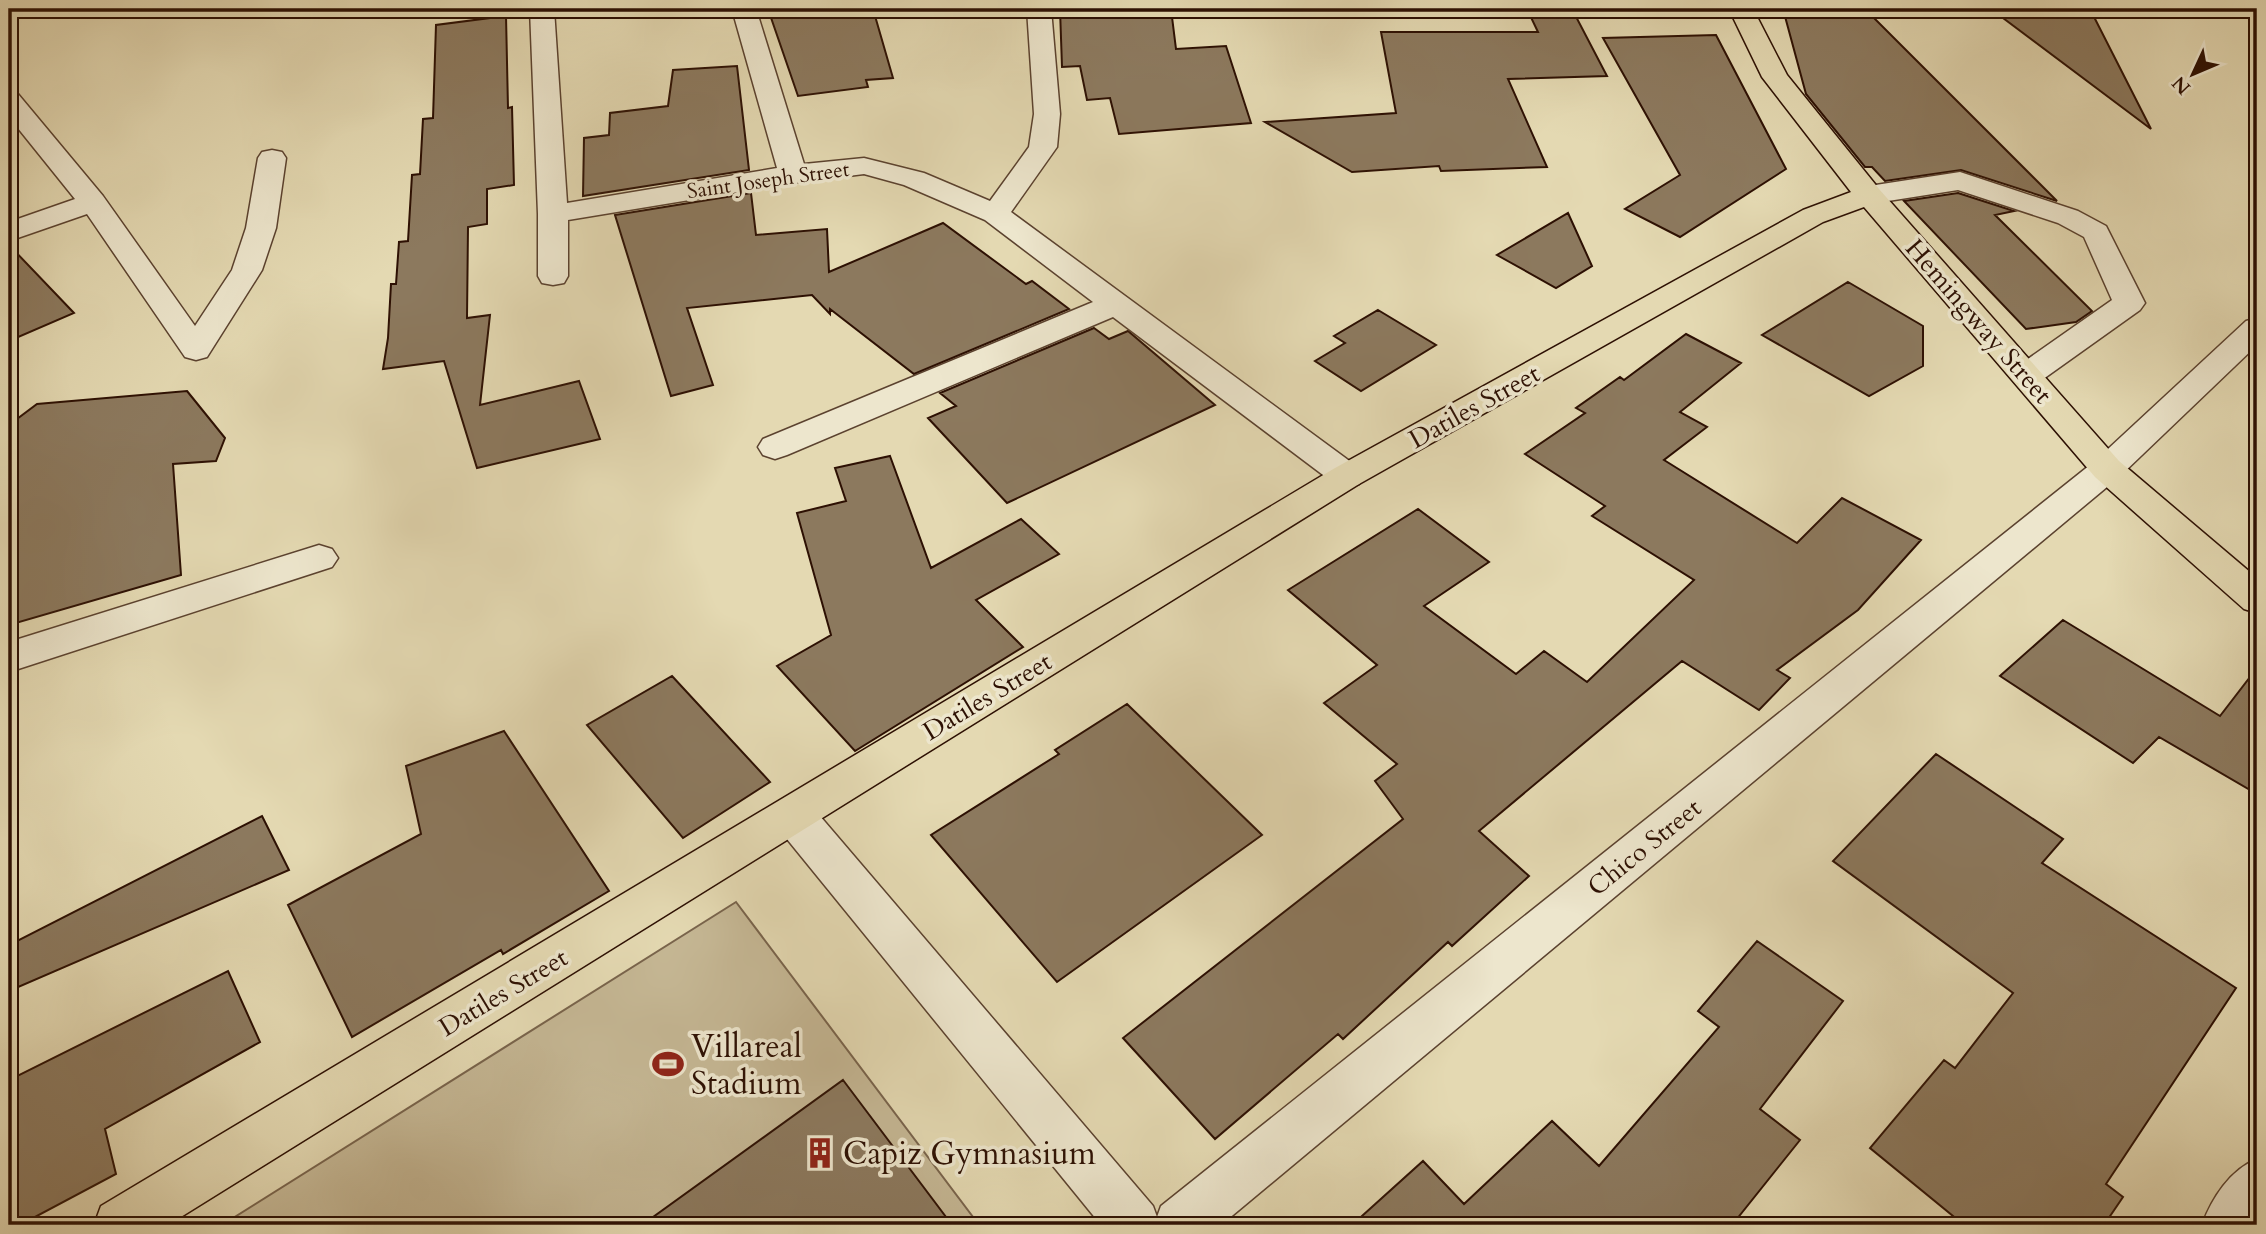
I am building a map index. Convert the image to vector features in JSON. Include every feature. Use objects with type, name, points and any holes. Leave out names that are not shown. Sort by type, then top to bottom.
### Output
[{"type":"main road","name":"Hemingway Street","points":[[1741,9],[1775,77],[1869,195],[2107,468],[2257,599]]},
{"type":"main road","name":"Datiles Street","points":[[120,1225],[1347,476],[1813,216],[1869,195]]},
{"type":"street","points":[[542,9],[553,276]]},
{"type":"street","points":[[744,9],[793,174]]},
{"type":"street","points":[[995,214],[1043,147],[1047,114],[1039,9]]},
{"type":"street","points":[[9,100],[93,202],[196,350],[247,270],[261,229],[272,158]]},
{"type":"street","name":"Saint Joseph Street","points":[[552,214],[793,174],[864,166],[914,179],[995,214],[1347,476]]},
{"type":"street","points":[[1869,195],[1960,181],[2068,217],[2096,232],[2129,303],[2026,375]]},
{"type":"street","points":[[9,232],[93,202]]},
{"type":"street","points":[[775,447],[1116,304]]},
{"type":"street","name":"Chico Street","points":[[1180,1225],[2107,468],[2257,328]]},
{"type":"street","points":[[9,657],[319,558]]},
{"type":"street","points":[[793,815],[1135,1225]]},
{"type":"street","points":[[2228,1225],[2257,1185]]},
{"type":"shaded area","name":"Villareal Stadium","points":[[736,902],[979,1225],[222,1225]]},
{"type":"building","points":[[768,9],[873,9],[893,78],[866,80],[868,87],[798,96]]},
{"type":"building","points":[[1060,9],[1171,9],[1176,49],[1226,46],[1251,123],[1119,134],[1110,98],[1087,100],[1080,66],[1062,67]]},
{"type":"building","points":[[1527,9],[1572,9],[1607,76],[1508,79],[1547,167],[1441,171],[1439,166],[1352,172],[1265,122],[1396,113],[1381,32],[1538,32]]},
{"type":"building","points":[[1783,9],[1865,9],[2057,201],[1961,170],[1885,181],[1872,167],[1865,167],[1806,94]]},
{"type":"building","points":[[1991,9],[2090,9],[2151,129]]},
{"type":"building","points":[[506,16],[508,108],[512,107],[514,185],[487,189],[487,224],[468,227],[467,318],[490,315],[480,405],[579,381],[600,439],[477,468],[444,361],[383,369],[391,284],[396,284],[399,242],[408,241],[412,175],[420,174],[423,119],[433,118],[436,25]]},
{"type":"building","points":[[1716,35],[1786,169],[1680,237],[1625,209],[1680,175],[1603,38]]},
{"type":"building","points":[[737,66],[749,170],[583,196],[584,138],[609,135],[610,113],[668,106],[673,70]]},
{"type":"building","points":[[751,193],[756,235],[827,229],[829,272],[943,223],[1026,284],[1032,281],[1069,309],[914,374],[830,309],[830,314],[812,295],[687,308],[713,385],[671,396],[615,215]]},
{"type":"building","points":[[1958,193],[2014,211],[1995,215],[2092,311],[2076,322],[2026,329],[1904,201]]},
{"type":"building","points":[[1568,213],[1592,266],[1556,288],[1497,255]]},
{"type":"building","points":[[9,245],[74,313],[9,341]]},
{"type":"building","points":[[1848,282],[1923,326],[1923,366],[1869,396],[1762,335]]},
{"type":"building","points":[[1378,310],[1436,345],[1361,391],[1315,361],[1345,343],[1334,336]]},
{"type":"building","points":[[1094,328],[1109,339],[1128,331],[1215,405],[1007,503],[928,418],[956,406],[940,393]]},
{"type":"building","points":[[1686,334],[1741,363],[1680,412],[1707,427],[1664,460],[1797,543],[1842,498],[1921,540],[1858,610],[1777,670],[1790,678],[1759,710],[1682,661],[1479,831],[1529,876],[1452,946],[1448,942],[1343,1039],[1338,1034],[1215,1139],[1123,1038],[1403,819],[1375,781],[1397,764],[1324,703],[1377,665],[1288,590],[1418,509],[1489,562],[1424,606],[1516,674],[1544,651],[1587,682],[1694,580],[1592,516],[1605,506],[1525,454],[1585,413],[1576,408],[1620,377],[1624,380]]},
{"type":"building","points":[[187,391],[225,438],[216,461],[173,464],[181,575],[9,625],[9,425],[37,404]]},
{"type":"building","points":[[890,456],[931,568],[1021,519],[1059,554],[976,600],[1023,647],[855,751],[777,666],[831,635],[797,513],[846,501],[835,468]]},
{"type":"building","points":[[2063,620],[2220,716],[2257,668],[2257,794],[2159,737],[2133,763],[2000,676]]},
{"type":"building","points":[[672,676],[770,782],[683,838],[587,725]]},
{"type":"building","points":[[1127,704],[1262,835],[1057,982],[931,835],[1059,754],[1055,750]]},
{"type":"building","points":[[504,731],[609,891],[503,954],[501,950],[352,1037],[288,905],[421,834],[406,766]]},
{"type":"building","points":[[1936,754],[2063,839],[2042,863],[2236,988],[2106,1184],[2123,1197],[2104,1225],[1964,1225],[1870,1148],[1944,1060],[1955,1068],[2013,993],[1833,861]]},
{"type":"building","points":[[262,816],[289,870],[9,991],[9,945]]},
{"type":"building","points":[[1757,941],[1843,1001],[1760,1109],[1800,1140],[1732,1225],[1352,1225],[1423,1161],[1464,1204],[1552,1121],[1599,1166],[1719,1027],[1698,1011]]},
{"type":"building","points":[[228,971],[260,1042],[105,1129],[116,1174],[20,1225],[9,1225],[9,1080]]},
{"type":"building","name":"Capiz Gymnasium","points":[[843,1080],[952,1225],[642,1225]]},
{"type":"place","name":"Villareal Stadium","points":[[668,1064]]},
{"type":"place","name":"Capiz Gymnasium","points":[[820,1153]]}]
